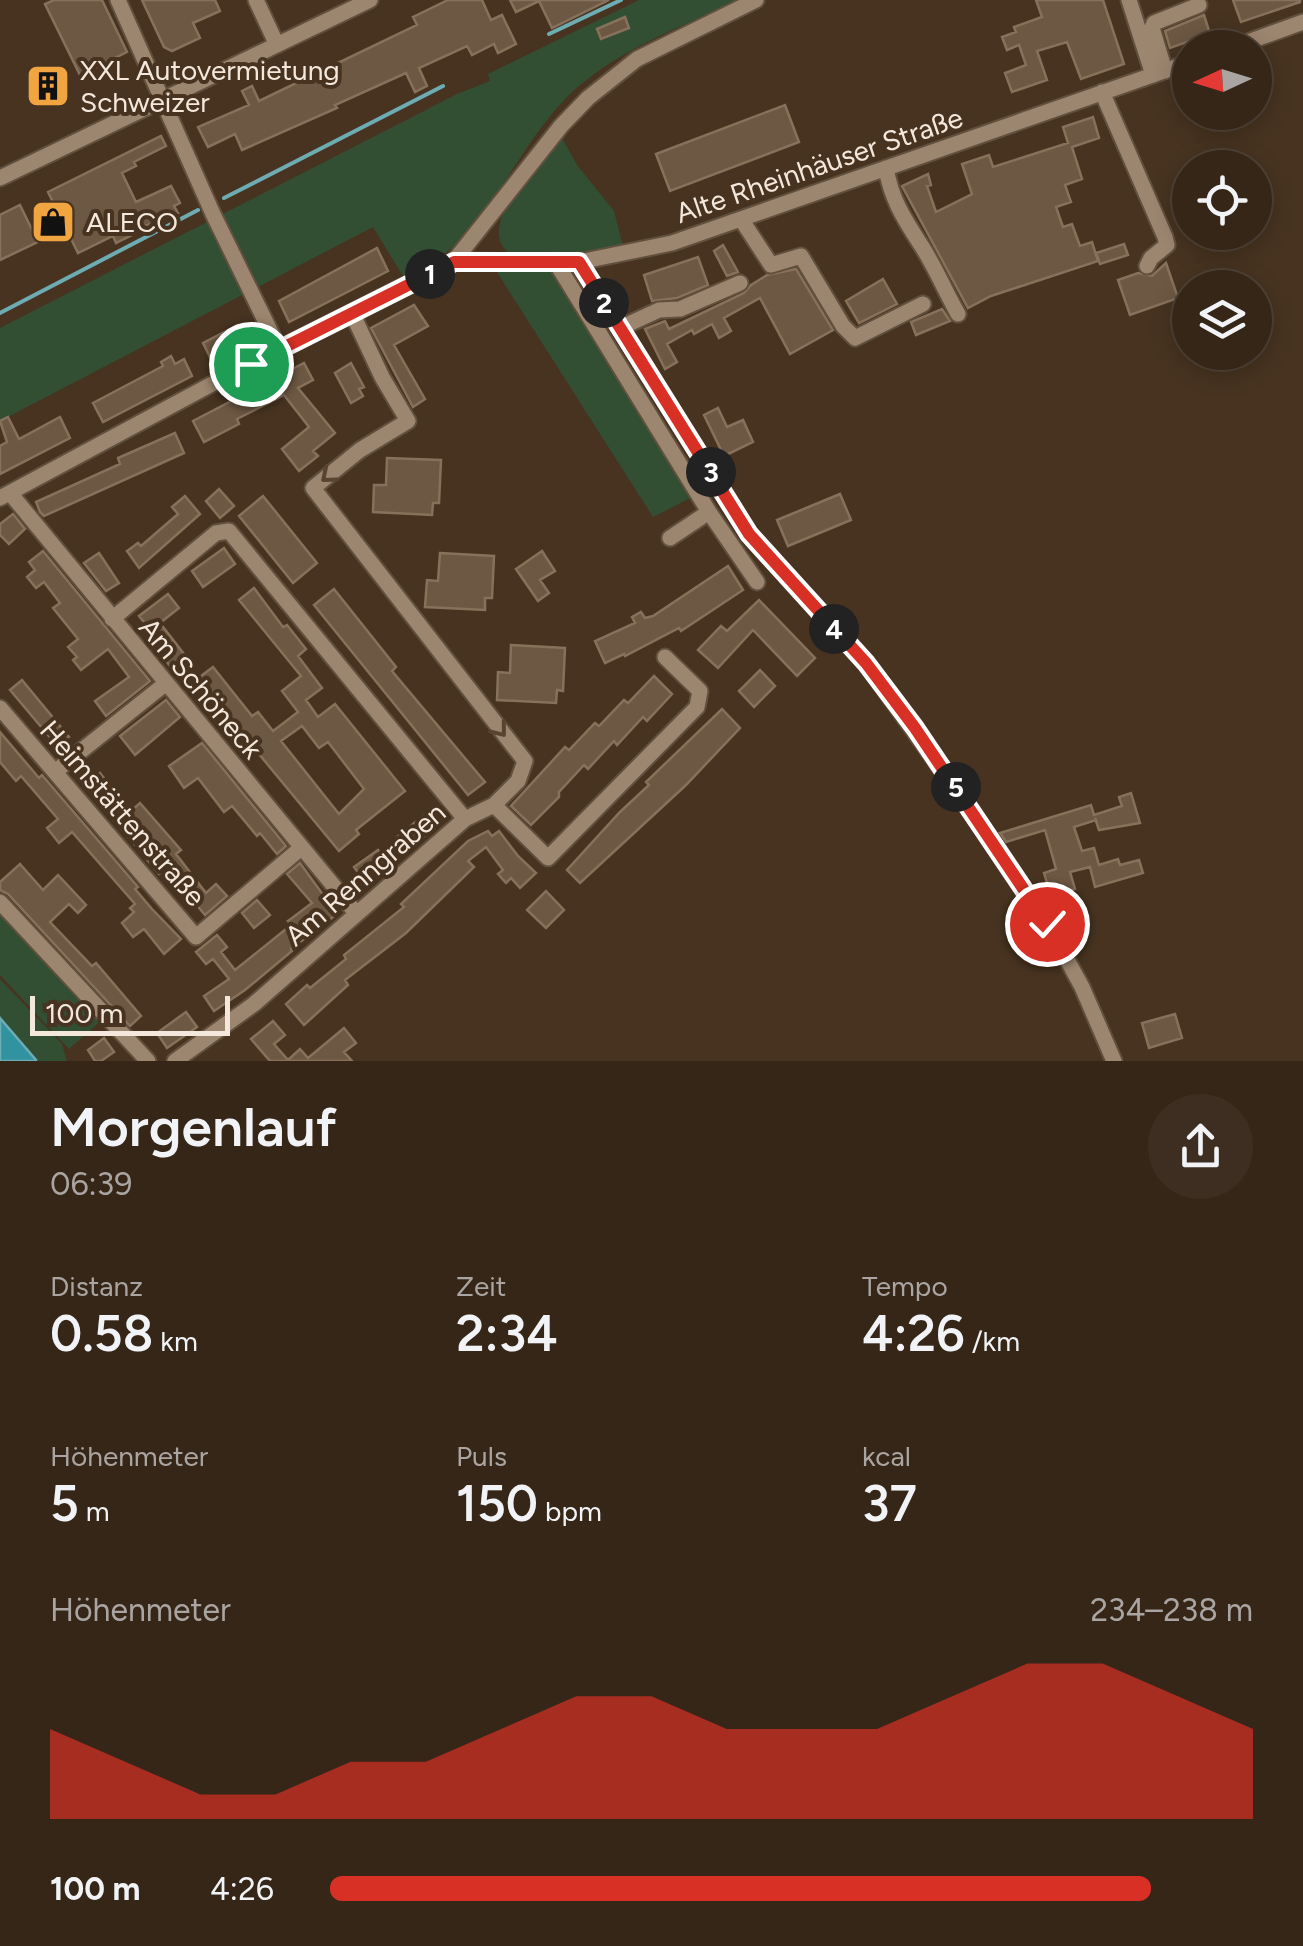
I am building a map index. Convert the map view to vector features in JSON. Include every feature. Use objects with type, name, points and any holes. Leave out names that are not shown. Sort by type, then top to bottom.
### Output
[{"type":"street","points":[[118,0],[213,214],[279,349]]},
{"type":"street","points":[[256,0],[276,45]]},
{"type":"street","points":[[0,178],[370,0]]},
{"type":"street","points":[[5,496],[279,349],[454,262],[560,126],[588,98],[638,59],[756,0]]},
{"type":"street","points":[[1129,0],[1159,72]]},
{"type":"street","points":[[1159,72],[1154,23],[1198,5]]},
{"type":"street","points":[[1272,33],[1303,22]]},
{"type":"street","name":"Alte Rheinhäuser Straße","points":[[454,262],[579,262],[672,243],[1172,68]]},
{"type":"street","points":[[1102,92],[1165,237],[1167,245],[1151,258],[1148,266]]},
{"type":"street","points":[[886,168],[889,189],[907,228],[919,240],[958,314]]},
{"type":"street","points":[[742,219],[771,265],[801,256],[842,326],[855,338],[923,304]]},
{"type":"street","points":[[555,261],[709,512],[758,582]]},
{"type":"street","points":[[579,262],[749,534],[866,663],[1047,924],[1082,987],[1114,1061]]},
{"type":"street","points":[[620,328],[660,310],[680,309],[740,283]]},
{"type":"street","points":[[352,313],[408,421],[360,450],[313,488],[525,761],[518,781],[494,806],[548,858],[696,707],[700,691],[665,657]]},
{"type":"street","name":"Am Schöneck","points":[[5,496],[356,913]]},
{"type":"street","points":[[670,538],[709,512]]},
{"type":"street","points":[[112,619],[216,534],[229,531],[465,820]]},
{"type":"street","points":[[56,771],[165,684]]},
{"type":"street","name":"Heimstättenstraße","points":[[0,708],[196,936],[301,848]]},
{"type":"street","name":"Am Renngraben","points":[[175,1061],[254,1004],[465,820],[494,806]]},
{"type":"street","points":[[0,902],[148,1061]]},
{"type":"green space","points":[[639,0],[738,0],[648,42],[584,81],[551,115],[471,228],[443,254],[403,276],[373,227],[0,421],[0,328],[457,94],[490,81],[488,74]]},
{"type":"green space","points":[[562,138],[577,165],[614,211],[623,246],[577,253],[508,252],[500,240],[499,226],[505,210]]},
{"type":"green space","points":[[552,266],[694,496],[653,517],[495,269]]},
{"type":"green space","points":[[0,912],[102,1020],[69,1049],[0,975]]},
{"type":"green space","points":[[0,979],[62,1044],[67,1061],[0,1061]]},
{"type":"water","points":[[0,1018],[36,1060],[35,1061],[0,1061]]},
{"type":"building","points":[[54,0],[102,0],[127,52],[80,75],[45,4]]},
{"type":"building","points":[[142,0],[215,0],[220,11],[193,23],[200,38],[172,51],[164,47]]},
{"type":"building","points":[[448,0],[482,0],[491,20],[502,15],[516,44],[498,53],[494,44],[472,55],[467,46],[419,68],[427,86],[415,92],[406,73],[242,150],[235,134],[208,147],[198,127],[249,105],[242,91],[252,86],[259,101],[417,25],[413,17]]},
{"type":"building","points":[[510,0],[609,0],[552,28],[539,1],[516,12]]},
{"type":"building","points":[[1036,0],[1103,0],[1124,64],[1081,79],[1067,42],[1037,51],[1047,80],[1012,92],[1005,73],[1026,65],[1019,45],[1007,50],[1002,37],[1016,32],[1014,27],[1042,17]]},
{"type":"building","points":[[1233,0],[1300,0],[1300,2],[1241,22]]},
{"type":"building","points":[[1204,15],[1209,30],[1172,30],[1170,48],[1165,31]]},
{"type":"building","points":[[625,17],[629,28],[601,39],[597,29]]},
{"type":"building","name":"XXL Autovermietung Schweizer","points":[[48,69],[62,97],[47,104],[33,76]]},
{"type":"building","points":[[785,105],[799,142],[670,191],[656,154]]},
{"type":"building","points":[[1093,117],[1099,138],[1072,147],[1082,179],[1065,185],[1071,202],[1056,207],[1063,227],[1072,224],[1080,246],[1092,242],[1098,261],[991,296],[968,308],[902,186],[928,174],[931,185],[927,186],[936,212],[972,194],[962,164],[989,155],[993,167],[1068,143],[1063,127]]},
{"type":"building","points":[[161,136],[166,146],[134,162],[136,166],[122,173],[136,202],[171,186],[180,203],[174,206],[178,213],[130,232],[132,235],[116,243],[113,236],[78,253],[48,192]]},
{"type":"building","points":[[20,205],[38,242],[0,260],[0,215]]},
{"type":"building","points":[[1124,244],[1128,255],[1100,264],[1096,253]]},
{"type":"building","points":[[723,245],[738,272],[727,276],[714,251]]},
{"type":"building","points":[[377,248],[388,271],[289,322],[279,301]]},
{"type":"building","points":[[698,257],[708,285],[677,298],[652,301],[644,275]]},
{"type":"building","points":[[1166,263],[1172,280],[1172,300],[1130,315],[1118,280],[1138,273],[1152,276]]},
{"type":"building","points":[[796,269],[833,330],[790,354],[760,298],[724,318],[731,331],[719,338],[712,324],[667,344],[677,362],[665,369],[645,329],[665,321],[669,329],[744,293],[767,275]]},
{"type":"building","points":[[883,279],[897,304],[859,323],[846,301]]},
{"type":"building","points":[[414,305],[428,326],[394,345],[425,399],[413,407],[371,328]]},
{"type":"building","points":[[942,309],[950,321],[916,335],[911,322]]},
{"type":"building","points":[[238,325],[248,344],[212,361],[203,343]]},
{"type":"building","points":[[171,356],[175,364],[184,359],[192,376],[103,422],[93,403],[163,366],[161,362]]},
{"type":"building","points":[[304,363],[313,380],[298,388],[335,433],[313,451],[318,456],[299,471],[282,449],[309,427],[284,395],[237,419],[239,424],[204,442],[193,421]]},
{"type":"building","points":[[351,363],[364,387],[359,389],[363,396],[351,403],[335,373]]},
{"type":"building","points":[[718,408],[727,427],[743,420],[753,442],[724,456],[704,415]]},
{"type":"building","points":[[8,417],[19,439],[60,417],[70,438],[0,474],[0,446],[7,442],[0,421]]},
{"type":"building","points":[[175,433],[184,453],[44,516],[40,512],[36,502],[120,464],[118,458]]},
{"type":"building","points":[[387,458],[441,460],[439,503],[433,503],[432,515],[373,512],[374,485],[386,485]]},
{"type":"building","points":[[219,489],[234,506],[220,518],[206,501]]},
{"type":"building","points":[[840,494],[851,520],[788,546],[777,520]]},
{"type":"building","points":[[185,496],[200,514],[139,568],[127,551],[138,543],[141,546],[178,514],[172,507]]},
{"type":"building","points":[[263,496],[317,563],[293,583],[239,516]]},
{"type":"building","points":[[13,514],[25,529],[9,544],[0,535],[0,524]]},
{"type":"building","points":[[224,548],[235,564],[203,587],[192,571]]},
{"type":"building","points":[[43,551],[150,681],[106,716],[95,701],[129,677],[108,649],[81,670],[73,660],[77,657],[68,647],[78,639],[53,608],[60,603],[44,582],[36,588],[27,577],[35,570],[29,562]]},
{"type":"building","points":[[542,551],[555,571],[540,580],[549,593],[538,601],[516,569]]},
{"type":"building","points":[[99,553],[119,583],[106,591],[84,563]]},
{"type":"building","points":[[440,553],[494,556],[492,598],[485,598],[485,610],[425,607],[427,580],[438,581]]},
{"type":"building","points":[[728,566],[743,590],[681,631],[679,628],[605,663],[595,641],[635,623],[632,617],[641,612],[645,618],[653,616]]},
{"type":"building","points":[[254,588],[283,627],[287,625],[306,649],[298,656],[322,688],[306,700],[318,717],[335,704],[405,791],[356,830],[359,834],[339,851],[197,679],[213,667],[252,716],[258,712],[273,731],[298,712],[282,691],[301,676],[239,600]],"holes":[[[302,726],[319,748],[328,742],[364,789],[339,814],[281,741]]]},
{"type":"building","points":[[334,589],[396,667],[392,671],[485,782],[468,795],[314,605]]},
{"type":"building","points":[[168,594],[179,608],[160,623],[191,663],[176,674],[150,640],[155,636],[139,616]]},
{"type":"building","points":[[759,600],[815,658],[797,676],[753,630],[718,668],[698,650],[721,626],[727,631]]},
{"type":"building","points":[[511,645],[565,648],[563,691],[557,690],[556,703],[497,700],[498,672],[510,673]]},
{"type":"building","points":[[760,670],[775,686],[754,707],[739,691]]},
{"type":"building","points":[[654,676],[672,694],[647,721],[643,717],[588,769],[584,765],[531,825],[511,806],[565,747],[569,750],[624,700],[628,703]]},
{"type":"building","points":[[22,680],[69,737],[58,747],[10,690]]},
{"type":"building","points":[[166,700],[180,717],[135,755],[120,736]]},
{"type":"building","points":[[722,709],[740,728],[686,785],[580,883],[567,870],[649,785],[646,782]]},
{"type":"building","points":[[0,732],[39,778],[42,775],[181,939],[164,954],[144,929],[133,937],[122,923],[134,912],[130,908],[135,904],[72,832],[59,843],[47,828],[58,819],[21,776],[16,781],[0,762]]},
{"type":"building","points":[[202,743],[286,846],[277,854],[232,806],[224,812],[198,778],[184,788],[169,766]]},
{"type":"building","points":[[100,773],[130,812],[140,803],[181,850],[176,854],[206,893],[216,884],[227,896],[205,915],[166,868],[159,874],[86,786]]},
{"type":"building","points":[[1131,793],[1140,823],[1099,830],[1096,820],[1074,827],[1082,851],[1094,848],[1099,865],[1118,859],[1120,865],[1139,860],[1143,873],[1095,887],[1090,867],[1070,872],[1075,889],[1062,893],[1064,900],[1053,903],[1044,873],[1056,869],[1045,830],[1006,842],[1000,833],[1091,805],[1094,815],[1122,806],[1119,797]]},
{"type":"building","points":[[434,807],[444,820],[407,850],[397,837]]},
{"type":"building","points":[[488,831],[492,836],[499,831],[536,873],[520,888],[511,878],[506,883],[498,874],[503,870],[486,847],[468,861],[474,867],[406,933],[345,980],[348,985],[304,1025],[286,1004],[346,959],[344,955],[404,907],[401,904],[468,841]]},
{"type":"building","points":[[378,850],[391,867],[367,884],[354,867]]},
{"type":"building","points":[[300,863],[337,914],[214,1011],[204,996],[229,979],[213,959],[206,964],[196,952],[217,935],[227,947],[221,952],[235,970],[291,925],[288,921],[312,903],[287,874]]},
{"type":"building","points":[[20,864],[43,890],[58,875],[86,905],[78,913],[69,904],[50,922],[92,966],[96,963],[141,1016],[130,1026],[8,894],[0,890],[0,882]]},
{"type":"building","points":[[546,891],[564,910],[546,928],[527,910]]},
{"type":"building","points":[[257,900],[270,915],[254,928],[242,913]]},
{"type":"building","points":[[186,1012],[197,1027],[167,1048],[157,1033]]},
{"type":"building","points":[[1175,1014],[1182,1038],[1149,1048],[1142,1023]]},
{"type":"building","points":[[273,1021],[285,1035],[274,1044],[288,1060],[300,1049],[308,1058],[344,1028],[356,1043],[344,1052],[352,1061],[270,1061],[251,1039]]},
{"type":"building","points":[[104,1038],[114,1052],[95,1061],[88,1050]]},
{"type":"waterway","points":[[549,34],[621,0]]},
{"type":"waterway","points":[[224,198],[443,86]]},
{"type":"waterway","points":[[0,313],[198,210]]},
{"type":"place","name":"XXL Autovermietung Schweizer","points":[[48,86]]},
{"type":"place","name":"ALECO","points":[[53,222]]},
{"type":"route","points":[[251,364],[454,262],[579,262],[749,534],[866,663],[915,728],[1047,924]]}]
